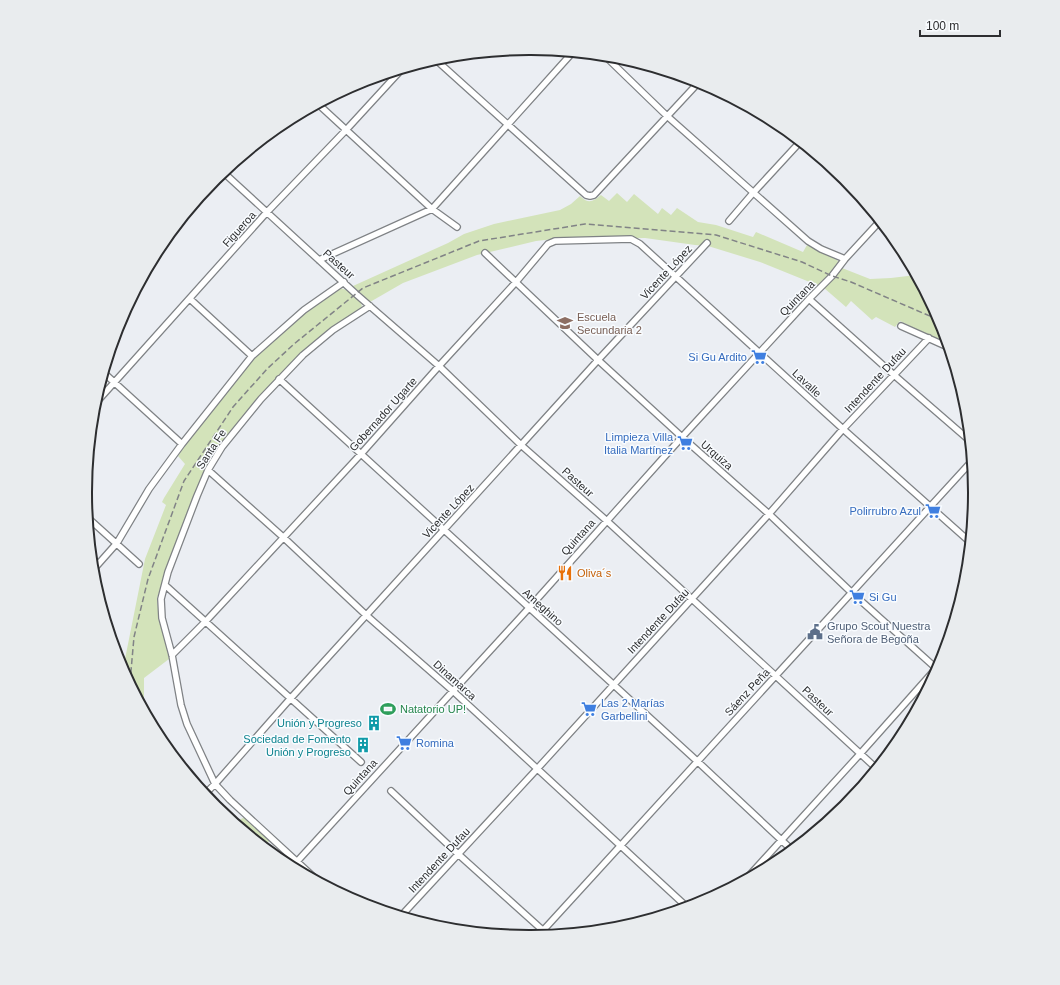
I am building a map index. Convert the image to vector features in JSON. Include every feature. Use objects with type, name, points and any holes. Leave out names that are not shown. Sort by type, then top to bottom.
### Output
[{"type":"street","points":[[319,260],[432,209],[569,57]]},
{"type":"street","points":[[612,63],[667,116],[808,241],[821,249],[845,259]]},
{"type":"street","points":[[441,64],[586,195],[590,196],[594,195],[694,87]]},
{"type":"street","name":"Figueroa","points":[[104,394],[267,212],[395,76]]},
{"type":"street","points":[[322,108],[432,209],[457,227]]},
{"type":"street","points":[[730,221],[753,193],[797,146]]},
{"type":"street","name":"Pasteur","points":[[228,177],[370,306],[439,366],[522,445],[606,520],[872,765]]},
{"type":"street","name":"Quintana","points":[[297,862],[529,608],[606,520],[809,299],[832,276],[845,259],[876,225]]},
{"type":"street","name":"Lavalle","points":[[631,239],[640,244],[676,276],[843,429],[965,538]]},
{"type":"street","name":"Gobernador Ugarte","points":[[172,655],[206,621],[361,454],[516,282],[548,244],[555,241],[631,239]]},
{"type":"street","name":"Vicente López","points":[[209,790],[443,530],[707,243]]},
{"type":"street","name":"Urquiza","points":[[485,253],[598,360],[769,514],[851,592],[933,663]]},
{"type":"street","points":[[98,564],[117,543],[149,489],[182,444],[252,356],[304,310],[344,282]]},
{"type":"street","points":[[190,298],[252,356]]},
{"type":"street","points":[[809,299],[964,436]]},
{"type":"street","name":"Santa Fe","points":[[297,862],[235,805],[215,784],[187,724],[181,705],[172,655],[162,618],[161,599],[168,572],[208,470],[222,447],[261,399],[303,355],[334,330],[370,306]]},
{"type":"street","points":[[902,326],[941,344]]},
{"type":"street","name":"Intendente Dufau","points":[[405,912],[692,599],[843,429],[929,338]]},
{"type":"street","points":[[108,376],[182,444]]},
{"type":"street","name":"Ameghino","points":[[279,379],[788,846]]},
{"type":"street","name":"Sáenz Peña","points":[[543,930],[967,466]]},
{"type":"street","name":"Dinamarca","points":[[208,470],[682,903]]},
{"type":"street","points":[[93,522],[139,564]]},
{"type":"street","points":[[165,584],[361,762]]},
{"type":"street","points":[[759,865],[923,684]]},
{"type":"street","points":[[391,791],[458,854],[543,930]]},
{"type":"green space","points":[[617,193],[627,202],[634,194],[658,214],[662,208],[671,215],[677,208],[698,222],[716,225],[753,237],[756,232],[803,252],[807,245],[837,260],[839,263],[827,279],[817,285],[760,262],[708,246],[645,238],[554,239],[536,241],[477,255],[403,283],[370,302],[353,286],[448,243],[464,234],[494,224],[560,210],[571,204],[580,196],[590,201],[601,195],[609,201]]},
{"type":"green space","points":[[842,268],[870,279],[910,276],[934,325],[940,340],[900,321],[895,327],[876,317],[872,320],[851,301],[846,307],[824,288]]},
{"type":"green space","points":[[339,288],[350,292],[356,297],[362,306],[303,352],[273,382],[208,465],[157,598],[159,621],[167,645],[169,659],[144,678],[144,698],[125,658],[145,559],[166,505],[162,502],[185,464],[178,456],[249,363],[305,312]]},
{"type":"green space","points":[[245,817],[270,840],[268,843],[240,819]]},
{"type":"railway","points":[[131,671],[134,637],[148,579],[184,481],[233,407],[267,369],[294,344],[363,288],[479,241],[585,224],[716,235],[802,262],[832,276],[851,282],[930,316]]},
{"type":"place","name":"Escuela Secundaria 2","points":[[565,323]]},
{"type":"place","name":"Si Gu Ardito","points":[[759,357]]},
{"type":"place","name":"Limpieza Villa Italia Martínez","points":[[685,443]]},
{"type":"place","name":"Polirrubro Azul","points":[[933,511]]},
{"type":"place","name":"Oliva´s","points":[[565,573]]},
{"type":"place","name":"Si Gu","points":[[857,597]]},
{"type":"place","name":"Grupo Scout Nuestra Señora de Begoña","points":[[815,632]]},
{"type":"place","name":"Natatorio UP!","points":[[388,709]]},
{"type":"place","name":"Las 2 Marías Garbellini","points":[[589,709]]},
{"type":"place","name":"Unión y Progreso","points":[[374,723]]},
{"type":"place","name":"Romina","points":[[404,743]]},
{"type":"place","name":"Sociedad de Fomento Unión y Progreso","points":[[363,745]]}]
